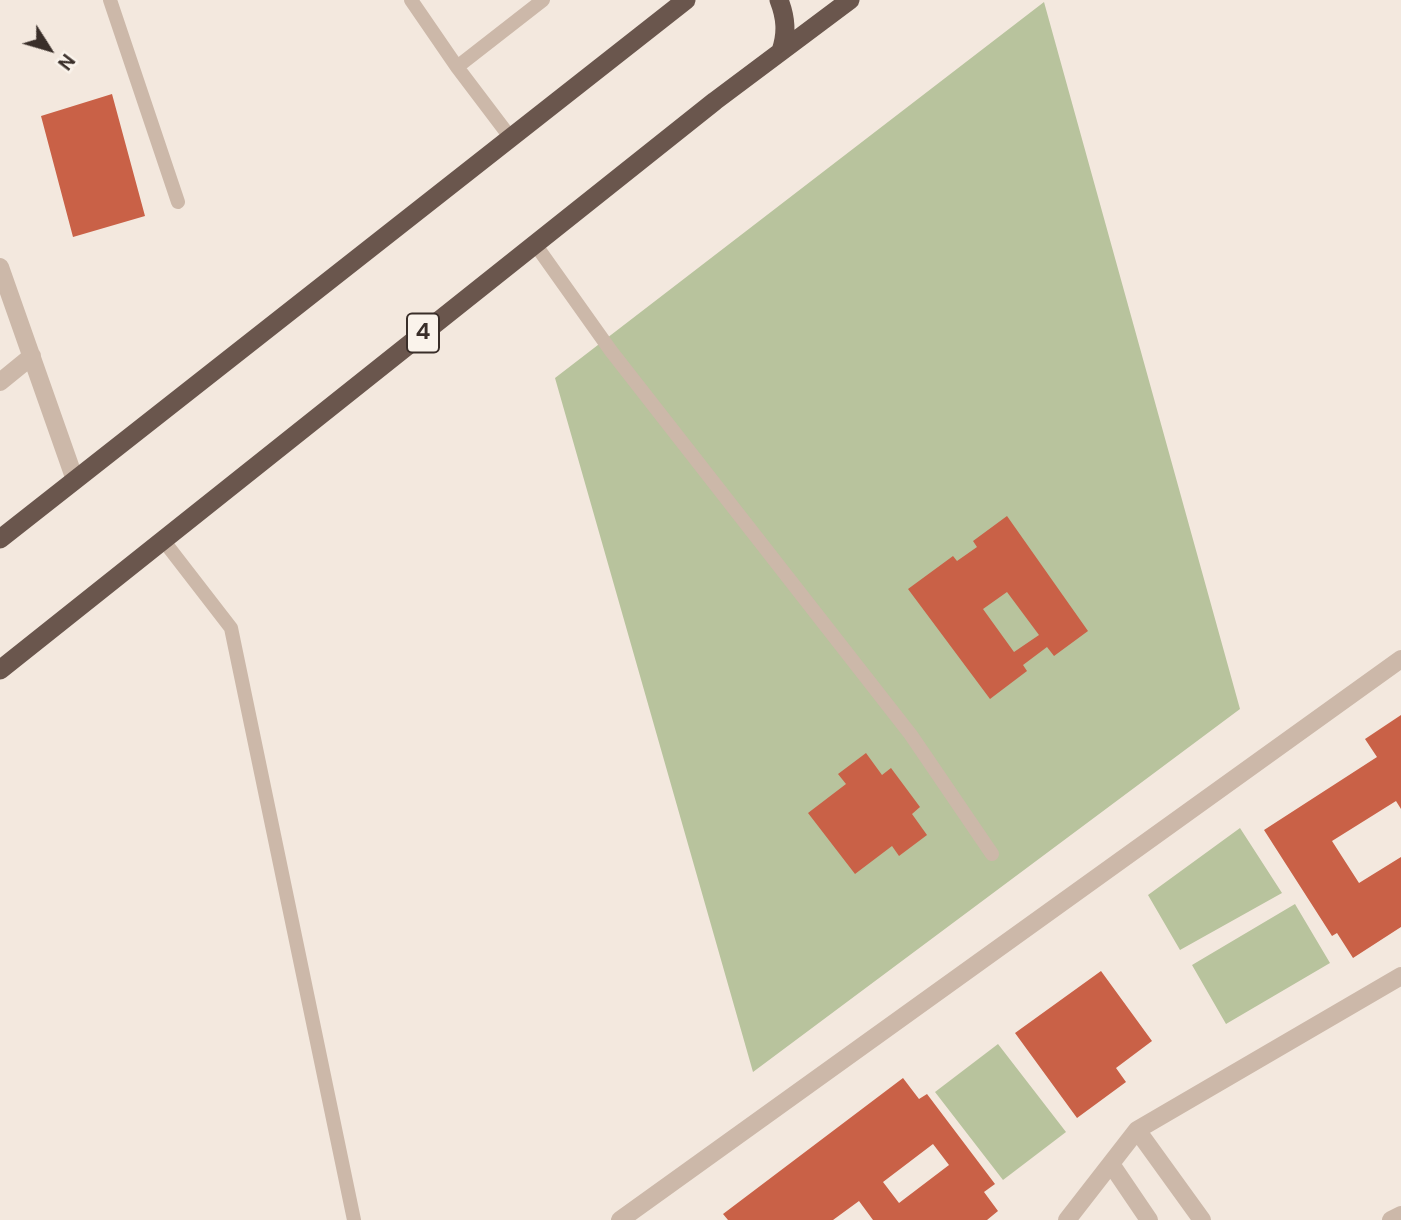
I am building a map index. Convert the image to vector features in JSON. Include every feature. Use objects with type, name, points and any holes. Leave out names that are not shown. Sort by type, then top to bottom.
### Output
[{"type":"highway","points":[[0,538],[686,0]]},
{"type":"highway","points":[[779,0],[786,25],[781,51]]},
{"type":"highway","name":"4","points":[[0,670],[715,101],[850,0]]},
{"type":"street","points":[[0,267],[75,480]]},
{"type":"street","points":[[0,382],[32,356]]},
{"type":"street","points":[[620,1220],[1401,659]]},
{"type":"street","points":[[1067,1220],[1137,1130],[1401,976]]},
{"type":"street","points":[[1137,1130],[1202,1220]]},
{"type":"street","points":[[1111,1164],[1149,1220]]},
{"type":"street","points":[[1391,1220],[1401,1215]]},
{"type":"lane","points":[[110,0],[178,202]]},
{"type":"lane","points":[[411,0],[510,137]]},
{"type":"lane","points":[[457,67],[543,0]]},
{"type":"lane","points":[[535,244],[611,351],[911,735],[992,854]]},
{"type":"lane","points":[[163,540],[231,628],[354,1220]]},
{"type":"green space","points":[[1044,2],[1240,709],[753,1072],[555,378]]},
{"type":"green space","points":[[1240,828],[1282,893],[1180,950],[1148,895]]},
{"type":"green space","points":[[1295,904],[1330,963],[1226,1024],[1192,965]]},
{"type":"green space","points":[[998,1044],[1066,1132],[1003,1180],[935,1092]]},
{"type":"building","points":[[112,94],[145,216],[73,237],[41,116]]},
{"type":"building","points":[[1007,516],[1088,631],[1054,656],[1047,647],[1023,665],[1027,671],[990,699],[908,589],[953,556],[957,561],[977,547],[973,541]],"holes":[[[1007,592],[1039,635],[1014,652],[983,609]]]},
{"type":"building","points":[[1401,715],[1401,809],[1396,801],[1332,841],[1359,883],[1401,857],[1401,927],[1353,958],[1337,933],[1332,936],[1264,830],[1377,757],[1365,739]]},
{"type":"building","points":[[866,753],[882,775],[891,768],[920,807],[912,814],[927,835],[899,856],[892,846],[855,874],[808,813],[846,784],[838,774]]},
{"type":"building","points":[[1101,971],[1152,1041],[1116,1068],[1126,1082],[1077,1118],[1015,1033]]},
{"type":"building","points":[[903,1078],[919,1099],[927,1094],[995,1184],[984,1192],[998,1211],[987,1220],[873,1220],[859,1201],[833,1220],[728,1220],[723,1214]],"holes":[[[933,1144],[949,1165],[899,1203],[883,1182]]]}]
